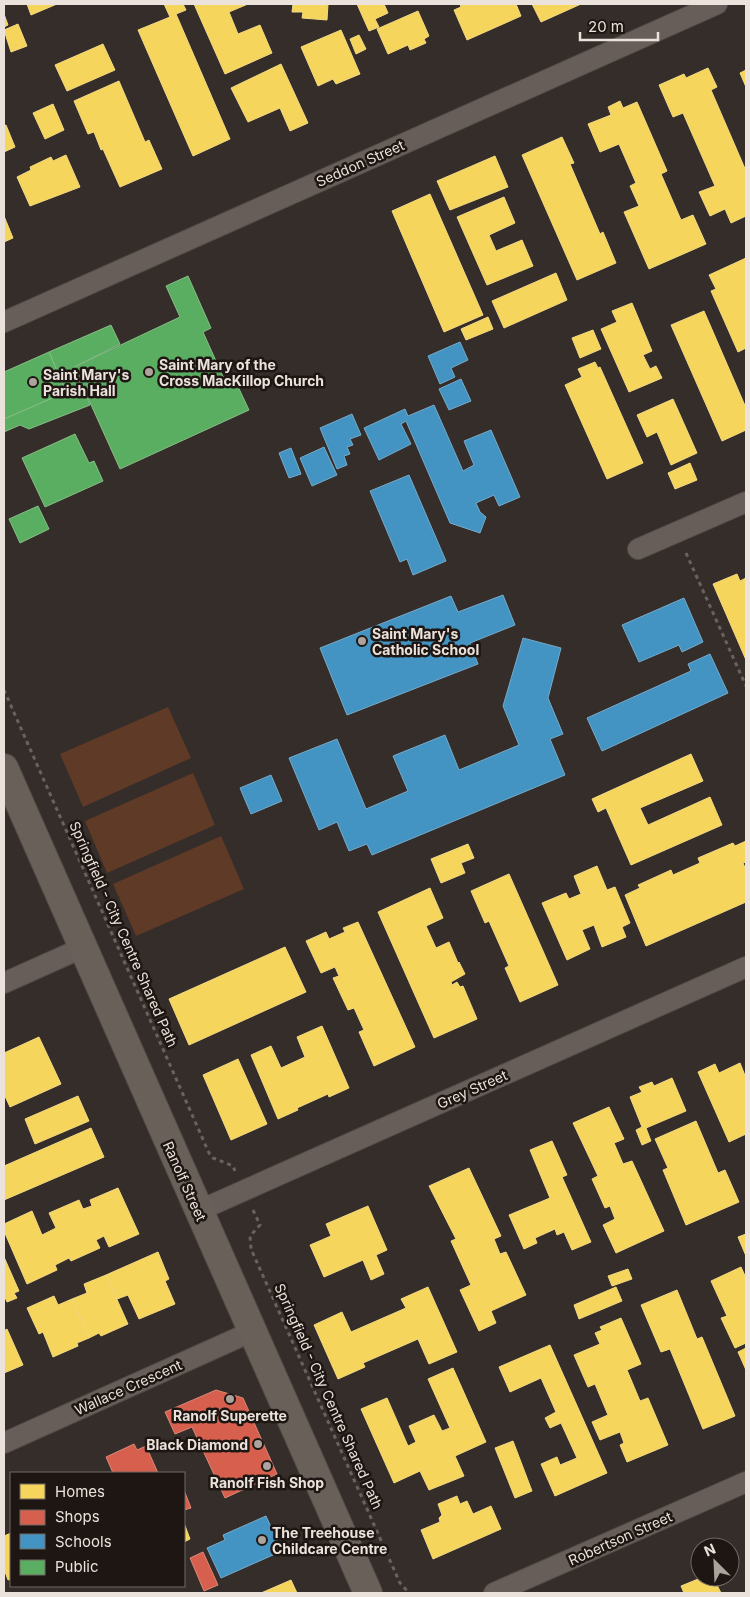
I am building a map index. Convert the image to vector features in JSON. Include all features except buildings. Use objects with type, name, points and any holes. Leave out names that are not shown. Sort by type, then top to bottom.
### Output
[{"type":"street","name":"Seddon Street","points":[[4,322],[717,4]]},
{"type":"street","points":[[638,549],[746,502]]},
{"type":"street","name":"Ranolf Street","points":[[4,768],[368,1593]]},
{"type":"street","points":[[4,983],[82,948]]},
{"type":"street","name":"Grey Street","points":[[198,1211],[746,968]]},
{"type":"street","name":"Wallace Crescent","points":[[4,1443],[253,1331]]},
{"type":"street","name":"Robertson Street","points":[[494,1593],[746,1482]]},
{"type":"path","points":[[676,532],[746,686]]},
{"type":"path","name":"Springfield - City Centre Shared Path","points":[[4,690],[209,1153],[213,1158],[233,1166],[237,1175]]},
{"type":"path","name":"Springfield - City Centre Shared Path","points":[[251,1206],[260,1224],[250,1236],[251,1249],[400,1583],[409,1593]]},
{"type":"shaded area","points":[[168,707],[191,758],[83,807],[60,754]]},
{"type":"shaded area","points":[[193,773],[215,825],[107,873],[85,821]]},
{"type":"shaded area","points":[[221,836],[244,889],[136,936],[113,884]]},
{"type":"place","name":"Saint Mary of the Cross MacKillop Church","points":[[149,372]]},
{"type":"place","name":"Saint Mary's Parish Hall","points":[[33,382]]},
{"type":"place","name":"Saint Mary's Catholic School","points":[[362,641]]},
{"type":"place","name":"Ranolf Superette","points":[[230,1399]]},
{"type":"place","name":"Black Diamond","points":[[258,1444]]},
{"type":"place","name":"Ranolf Fish Shop","points":[[267,1466]]},
{"type":"place","name":"The Treehouse Childcare Centre","points":[[262,1540]]}]
